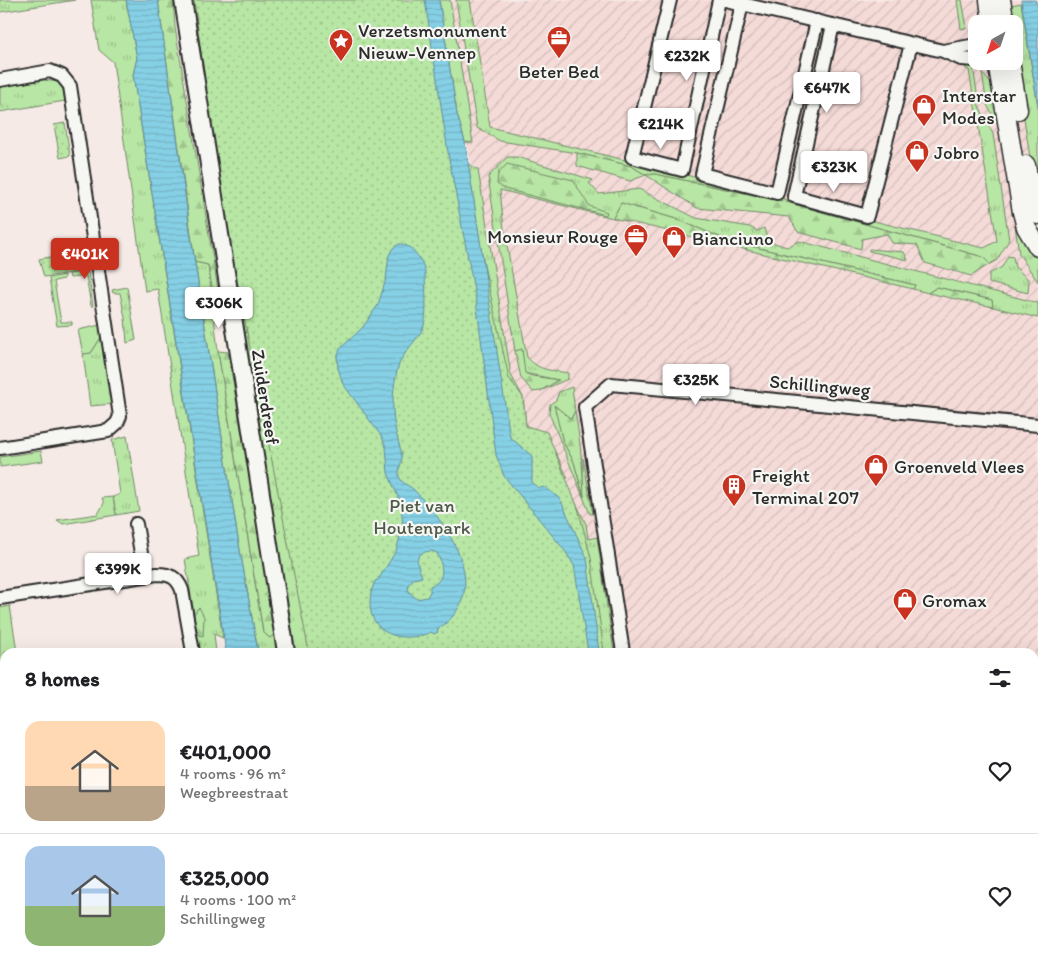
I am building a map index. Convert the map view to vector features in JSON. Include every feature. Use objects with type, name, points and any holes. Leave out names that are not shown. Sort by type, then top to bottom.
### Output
[{"type":"main road","points":[[989,0],[991,15]]},
{"type":"main road","points":[[1001,0],[1004,15]]},
{"type":"main road","points":[[998,70],[1022,212],[1026,227],[1038,247]]},
{"type":"main road","points":[[1011,70],[1031,197],[1038,215]]},
{"type":"street","name":"Zuiderdreef","points":[[183,0],[285,648]]},
{"type":"street","points":[[670,0],[632,157],[682,170],[719,0]]},
{"type":"street","points":[[725,0],[943,51],[961,59],[968,59]]},
{"type":"street","points":[[742,4],[702,174],[777,193],[816,22]]},
{"type":"street","points":[[833,25],[794,196],[868,216],[911,44]]},
{"type":"street","points":[[943,51],[968,46]]},
{"type":"street","points":[[0,80],[50,71],[62,76],[70,86],[120,416],[118,423],[108,431],[0,448]]},
{"type":"street","name":"Schillingweg","points":[[623,648],[585,407],[611,384],[1038,425]]},
{"type":"street","points":[[136,524],[145,576]]},
{"type":"street","points":[[0,598],[157,574],[169,575],[180,583],[184,595],[192,648]]},
{"type":"shaded area","points":[[442,0],[1038,0],[1038,648],[603,648],[578,508],[547,432],[526,426],[523,397],[509,378]]},
{"type":"green space","points":[[0,0],[75,0],[0,12]]},
{"type":"green space","points":[[91,0],[126,0],[137,58],[133,75],[223,638],[214,634],[216,648],[199,648],[197,634],[203,635],[199,607],[194,614],[185,559],[199,556],[158,289],[145,291],[113,62],[99,50]]},
{"type":"green space","points":[[158,0],[173,0],[175,27],[222,314],[217,313],[208,265],[195,262]]},
{"type":"green space","points":[[192,0],[199,0],[314,648],[292,648],[198,50]]},
{"type":"green space","name":"Piet van Houtenpark","points":[[194,0],[425,0],[509,378],[523,397],[526,426],[547,432],[578,508],[591,558],[603,648],[308,648],[220,193]]},
{"type":"green space","points":[[439,0],[450,0],[473,143],[465,142],[457,114]]},
{"type":"green space","points":[[456,0],[470,0],[490,127],[984,248],[997,241],[969,70],[974,70],[979,106],[993,134],[1009,240],[997,260],[990,264],[983,257],[786,202],[655,174],[646,175],[631,166],[577,153],[500,141],[477,128]]},
{"type":"green space","points":[[957,0],[962,0],[967,28],[961,29]]},
{"type":"green space","points":[[1021,3],[1023,15],[1010,15],[1011,5]]},
{"type":"green space","points":[[1023,15],[1038,106],[1038,191],[1031,164],[1017,70],[1023,70]]},
{"type":"green space","points":[[982,73],[993,86],[1030,245],[1038,257],[1038,282],[1019,254],[1002,131],[987,105]]},
{"type":"green space","points":[[44,80],[58,82],[63,89],[65,101],[0,112],[0,87]]},
{"type":"green space","points":[[65,123],[70,156],[60,158],[54,125]]},
{"type":"green space","points":[[577,153],[631,166],[646,175],[630,181],[577,166]]},
{"type":"green space","points":[[507,157],[517,157],[593,180],[589,183],[599,194],[639,189],[696,218],[750,227],[757,231],[764,228],[768,241],[787,247],[799,241],[1038,303],[1038,318],[993,307],[992,300],[937,287],[928,293],[913,289],[915,285],[746,245],[747,250],[727,245],[729,241],[676,219],[621,203],[613,218],[500,190],[504,229],[527,357],[531,362],[540,367],[568,373],[568,379],[540,391],[558,380],[524,373],[522,350],[515,351],[488,177]]},
{"type":"green space","points":[[468,164],[478,170],[511,375],[523,397],[526,426],[535,429],[547,440],[568,478],[545,477],[574,499],[586,524],[588,539],[597,537],[613,648],[597,648],[509,430]]},
{"type":"green space","points":[[507,164],[573,180],[589,206],[607,212],[606,215],[505,189],[497,184],[498,174]]},
{"type":"green space","points":[[655,174],[786,202],[983,257],[990,264],[971,276],[925,263],[917,245],[892,243],[887,234],[862,239],[861,249],[798,232],[789,217],[697,208],[646,175]]},
{"type":"green space","points":[[621,203],[676,219],[729,241],[727,245],[613,218]]},
{"type":"green space","points":[[746,245],[915,285],[913,289],[747,250]]},
{"type":"green space","points":[[869,249],[904,252],[908,260],[869,251]]},
{"type":"green space","points":[[74,253],[78,272],[44,277],[39,259]]},
{"type":"green space","points":[[1008,256],[1013,257],[1015,267],[1029,280],[1028,293],[989,283],[989,274],[1002,267]]},
{"type":"green space","points":[[195,262],[208,265],[218,351],[263,632],[270,638],[276,633],[278,648],[257,648],[237,533]]},
{"type":"green space","points":[[88,271],[93,306],[91,306],[86,276],[70,278],[69,274]]},
{"type":"green space","points":[[64,275],[64,279],[54,281],[61,322],[72,322],[72,325],[57,326],[49,278]]},
{"type":"green space","points":[[127,287],[136,340],[127,343],[120,293],[113,293],[112,290]]},
{"type":"green space","points":[[937,287],[992,300],[993,307],[928,293]]},
{"type":"green space","points":[[100,325],[102,336],[91,353],[83,354],[78,330]]},
{"type":"green space","points":[[102,336],[113,404],[90,406],[83,354],[91,353]]},
{"type":"green space","points":[[522,349],[525,373],[532,376],[559,380],[540,391],[533,392],[521,378],[515,351]]},
{"type":"green space","points":[[218,351],[228,352],[276,633],[270,638],[263,632]]},
{"type":"green space","points":[[572,387],[575,411],[571,419],[555,406],[563,442],[574,462],[583,495],[583,458],[593,514],[590,514],[549,413],[550,404],[556,400],[559,392]]},
{"type":"green space","points":[[554,405],[571,419],[575,411],[584,497],[574,462],[563,442]]},
{"type":"green space","points":[[127,436],[139,511],[116,515],[113,497],[120,494],[112,440]]},
{"type":"green space","points":[[41,451],[43,461],[0,467],[0,457]]},
{"type":"green space","points":[[113,497],[116,515],[63,524],[57,520],[98,514],[104,503],[102,498]]},
{"type":"green space","points":[[10,606],[16,648],[0,648],[0,608]]},
{"type":"green space","points":[[199,607],[204,617],[203,636],[197,634],[194,614]]},
{"type":"water","points":[[126,0],[158,0],[190,231],[237,533],[257,648],[225,648],[133,75],[137,58]]},
{"type":"water","points":[[425,0],[439,0],[457,114],[465,142],[510,437],[532,456],[532,483],[539,488],[545,487],[560,499],[587,558],[598,648],[587,648],[574,565],[565,551],[504,476],[496,455],[476,300],[449,159]]},
{"type":"water","points":[[1021,0],[1035,0],[1038,8],[1038,106]]},
{"type":"water","points":[[399,244],[404,245],[416,253],[425,271],[426,292],[425,323],[400,362],[395,382],[393,397],[394,420],[402,457],[399,476],[428,506],[453,541],[461,560],[465,579],[463,597],[454,615],[437,630],[438,632],[403,637],[381,629],[374,621],[371,610],[371,596],[375,581],[378,580],[396,551],[403,526],[401,504],[388,473],[386,447],[382,437],[343,384],[337,357],[340,349],[363,327],[378,305],[386,279],[389,255],[393,248]],"holes":[[[432,551],[437,553],[442,568],[441,577],[439,581],[430,586],[430,592],[427,597],[417,599],[409,592],[408,585],[413,579],[422,577],[418,563],[419,556],[426,552]]]},
{"type":"place","name":"Beter Bed","points":[[559,59]]},
{"type":"place","name":"Verzetsmonument Nieuw-Vennep","points":[[341,62]]},
{"type":"place","name":"Interstar Modes","points":[[924,127]]},
{"type":"place","name":"Jobro","points":[[917,173]]},
{"type":"place","name":"Monsieur Rouge","points":[[636,257]]},
{"type":"place","name":"Bianciuno","points":[[674,259]]},
{"type":"place","name":"Groenveld Vlees","points":[[876,487]]},
{"type":"place","name":"Freight Terminal 207","points":[[734,507]]},
{"type":"place","name":"Gromax","points":[[905,621]]}]
